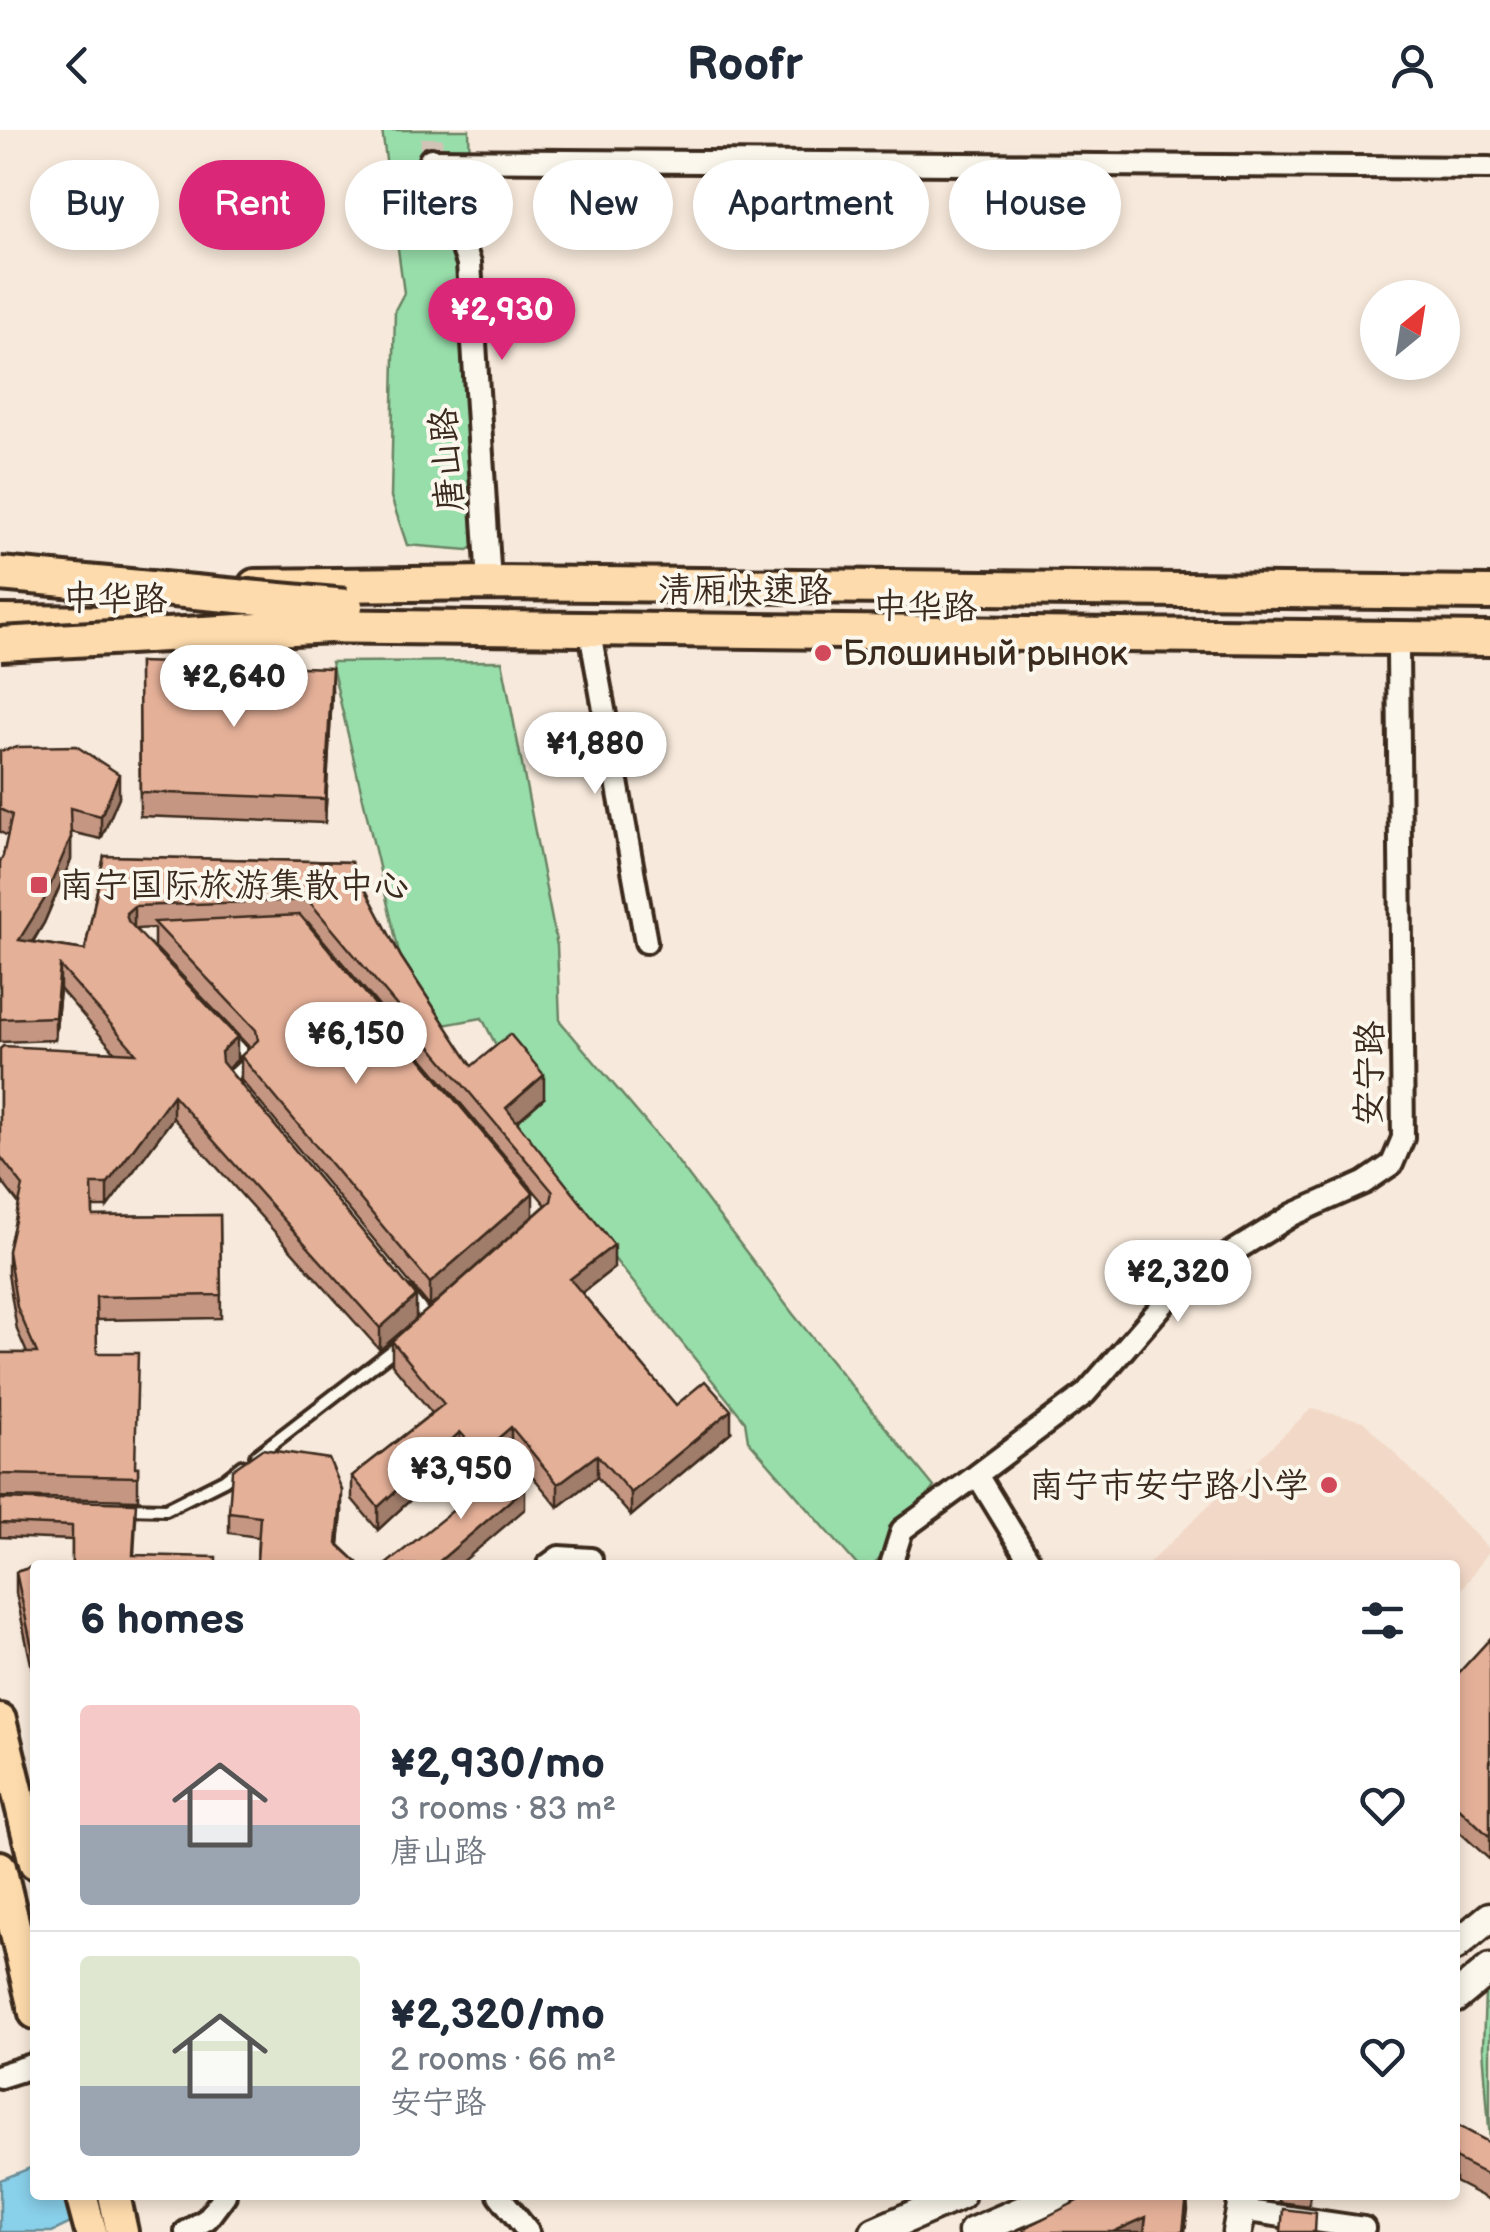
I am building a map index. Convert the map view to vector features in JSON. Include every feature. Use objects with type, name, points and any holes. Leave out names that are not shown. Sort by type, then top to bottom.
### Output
[{"type":"highway","points":[[0,574],[338,616]]},
{"type":"highway","name":"中华路","points":[[0,589],[489,583],[1490,593]]},
{"type":"highway","name":"清厢快速路","points":[[0,602],[338,616],[1490,639]]},
{"type":"highway","name":"清厢快速路","points":[[0,622],[338,616],[1490,614]]},
{"type":"highway","points":[[0,644],[338,616]]},
{"type":"highway","name":"中华路","points":[[0,636],[1490,653]]},
{"type":"main road","points":[[0,1720],[27,1799]]},
{"type":"main road","points":[[0,1868],[30,1991]]},
{"type":"main road","points":[[1460,1942],[1490,1917]]},
{"type":"main road","points":[[1460,1994],[1490,1969]]},
{"type":"main road","points":[[83,2200],[91,2232]]},
{"type":"main road","points":[[115,2200],[122,2232]]},
{"type":"main road","points":[[875,2232],[949,2200]]},
{"type":"main road","points":[[974,2232],[1048,2200]]},
{"type":"street","points":[[513,161],[1490,168]]},
{"type":"street","name":"唐山路","points":[[464,250],[469,263],[489,583]]},
{"type":"street","points":[[592,643],[646,942]]},
{"type":"street","name":"安宁路","points":[[893,1560],[902,1530],[1085,1394],[1181,1284],[1294,1214],[1364,1183],[1392,1164],[1404,1138],[1398,652]]},
{"type":"street","points":[[977,1475],[1029,1560]]},
{"type":"street","points":[[555,1560],[591,1559]]},
{"type":"street","points":[[0,2076],[30,2067]]},
{"type":"street","points":[[186,2232],[207,2219],[221,2200]]},
{"type":"street","points":[[503,2200],[528,2232]]},
{"type":"street","points":[[1238,2208],[1364,2228]]},
{"type":"lane","points":[[224,1033],[250,1060],[229,1079],[242,1094]]},
{"type":"lane","points":[[404,1290],[429,1320]]},
{"type":"lane","points":[[111,1508],[166,1510],[224,1480],[386,1357],[444,1307]]},
{"type":"shaded area","name":"南宁市安宁路小学","points":[[1311,1409],[1363,1421],[1490,1550],[1460,1592],[1460,1560],[1152,1560]]},
{"type":"green space","points":[[382,130],[469,130],[470,160],[386,160]]},
{"type":"green space","points":[[398,250],[472,250],[480,533],[477,545],[468,550],[407,545],[391,497],[395,310],[404,293]]},
{"type":"green space","points":[[502,661],[557,946],[560,1021],[669,1150],[793,1314],[934,1487],[878,1560],[853,1560],[748,1440],[745,1421],[472,1082],[502,1057],[482,1018],[438,1026],[405,978],[331,662]]},
{"type":"green space","points":[[1490,1987],[1490,2141],[1483,2048],[1485,1992]]},
{"type":"water","points":[[30,2168],[30,2200],[119,2200],[52,2232],[0,2232],[0,2180]]},
{"type":"building","points":[[139,662],[332,668],[325,799],[140,792]]},
{"type":"building","points":[[76,746],[119,774],[101,816],[70,808],[71,837],[44,900],[19,940],[85,950],[104,856],[351,862],[401,957],[472,1066],[510,1034],[544,1075],[506,1108],[614,1245],[570,1279],[676,1405],[705,1381],[731,1410],[631,1493],[597,1455],[558,1484],[511,1427],[480,1454],[460,1432],[378,1507],[352,1476],[444,1404],[392,1341],[551,1201],[553,1192],[308,900],[134,906],[126,913],[128,921],[237,1037],[221,1052],[222,1062],[416,1296],[380,1328],[173,1095],[107,1184],[92,1184],[93,1216],[220,1215],[221,1295],[96,1297],[97,1353],[138,1353],[138,1477],[0,1474],[0,1353],[37,1353],[17,1307],[8,1251],[23,1186],[0,1156],[0,1049],[3,1046],[136,1053],[60,966],[55,1017],[0,1019],[0,862],[12,815],[0,809],[0,751]]},
{"type":"building","points":[[300,915],[533,1193],[430,1283],[241,1056],[258,1040],[256,1030],[154,922]]},
{"type":"building","points":[[262,1449],[329,1459],[342,1490],[337,1544],[355,1560],[257,1560],[260,1516],[229,1512],[232,1470]]},
{"type":"building","points":[[506,1468],[525,1488],[441,1560],[391,1560]]},
{"type":"building","points":[[0,1499],[136,1503],[133,1555],[216,1560],[72,1560],[72,1526],[0,1523]]},
{"type":"building","points":[[30,1568],[30,1638],[16,1572]]},
{"type":"building","points":[[1490,1639],[1490,1837],[1460,1809],[1460,1672]]},
{"type":"building","points":[[1460,2127],[1490,2143],[1490,2176],[1460,2161]]},
{"type":"building","points":[[1079,2200],[1186,2200],[1183,2232],[1144,2232],[1146,2217],[1113,2232],[1023,2229]]},
{"type":"building","points":[[1283,2209],[1316,2213],[1315,2232],[1281,2232]]},
{"type":"tunnel","points":[[431,160],[432,130]]},
{"type":"place","name":"Блошиный рынок","points":[[823,653]]},
{"type":"place","name":"南宁国际旅游集散中心","points":[[39,885]]},
{"type":"place","name":"南宁市安宁路小学","points":[[1329,1485]]}]
